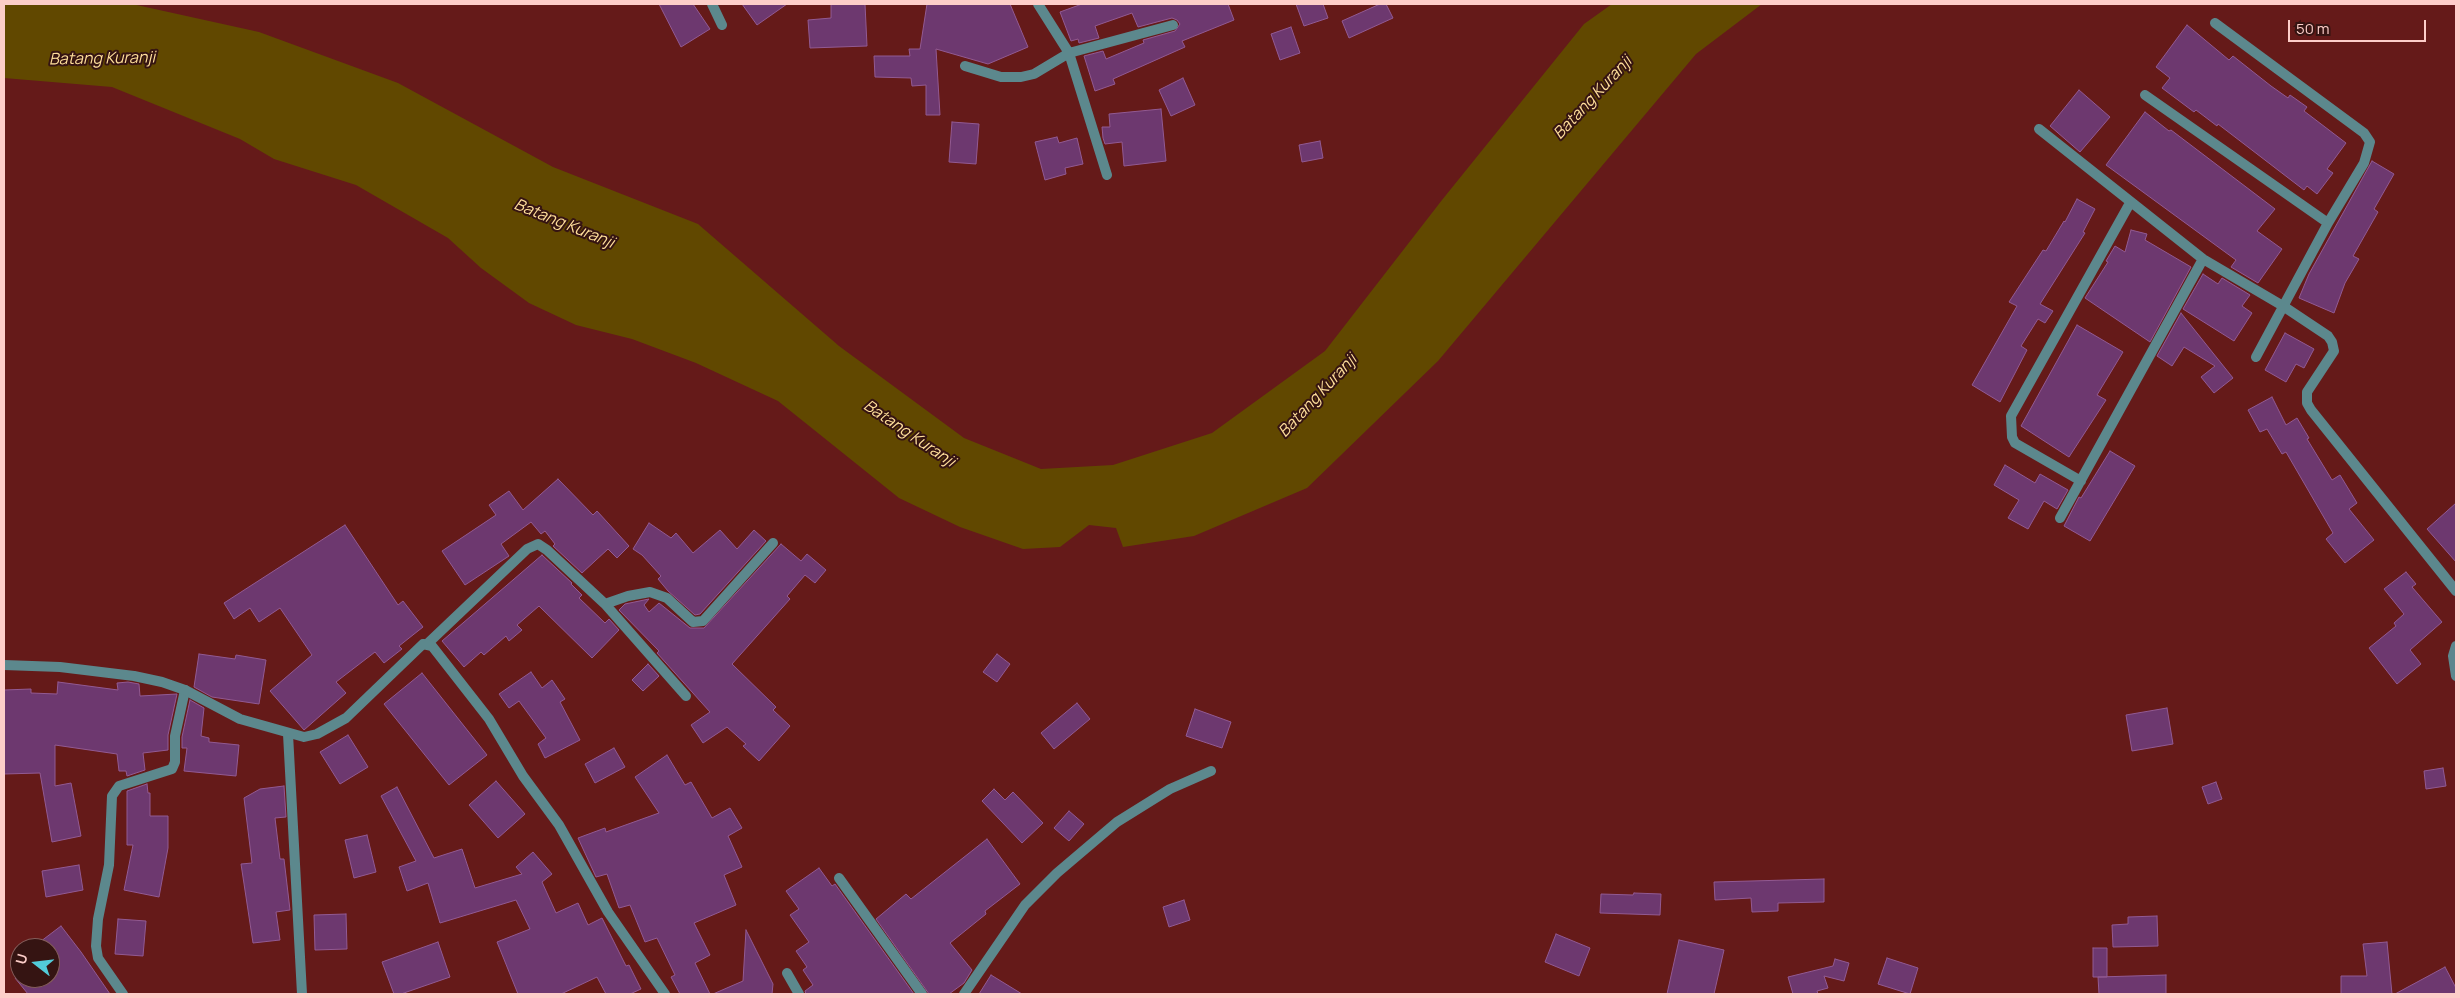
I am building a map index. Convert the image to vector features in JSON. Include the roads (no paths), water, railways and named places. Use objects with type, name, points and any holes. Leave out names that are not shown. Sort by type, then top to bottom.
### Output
[{"type":"street","points":[[712,4],[722,24]]},
{"type":"street","points":[[1038,4],[1069,53],[1107,175]]},
{"type":"street","points":[[2216,23],[2368,138],[2370,142],[2368,156],[2328,223],[2256,357]]},
{"type":"street","points":[[965,66],[1001,77],[1021,77],[1034,74],[1069,53],[1173,25]]},
{"type":"street","points":[[2145,95],[2328,223]]},
{"type":"street","points":[[2039,129],[2203,259],[2283,306],[2328,336],[2334,347],[2331,357],[2307,392],[2307,403],[2456,591]]},
{"type":"street","points":[[2081,480],[2015,443],[2012,437],[2011,416],[2130,203]]},
{"type":"street","points":[[2060,518],[2203,259]]},
{"type":"street","points":[[605,604],[628,596],[650,592],[667,598],[693,622],[703,621],[773,543]]},
{"type":"street","points":[[4,665],[60,667],[134,676],[185,690],[240,719],[304,737],[317,734],[346,718],[533,545],[538,544],[548,550],[605,604],[686,696]]},
{"type":"street","points":[[423,646],[432,646],[489,720],[523,776],[559,825],[617,926],[665,994]]},
{"type":"street","points":[[2456,646],[2453,656],[2456,676]]},
{"type":"street","points":[[123,994],[98,958],[96,946],[98,919],[110,865],[112,796],[119,786],[172,769],[175,762],[174,736],[185,690]]},
{"type":"street","points":[[288,734],[302,994]]},
{"type":"street","points":[[964,994],[1025,905],[1057,874],[1117,822],[1170,789],[1212,771]]},
{"type":"street","points":[[839,878],[922,994]]},
{"type":"street","points":[[787,973],[799,994]]},
{"type":"water","name":"Batang Kuranji","points":[[4,4],[132,4],[259,32],[398,83],[553,167],[698,224],[839,346],[964,438],[1041,469],[1113,465],[1212,433],[1325,351],[1442,200],[1584,24],[1612,4],[1762,4],[1696,54],[1438,361],[1307,488],[1194,536],[1123,547],[1116,528],[1089,525],[1060,547],[1023,549],[960,527],[899,498],[778,401],[696,363],[632,339],[576,325],[529,303],[481,268],[448,238],[356,185],[274,159],[240,139],[112,87],[4,78]]}]
